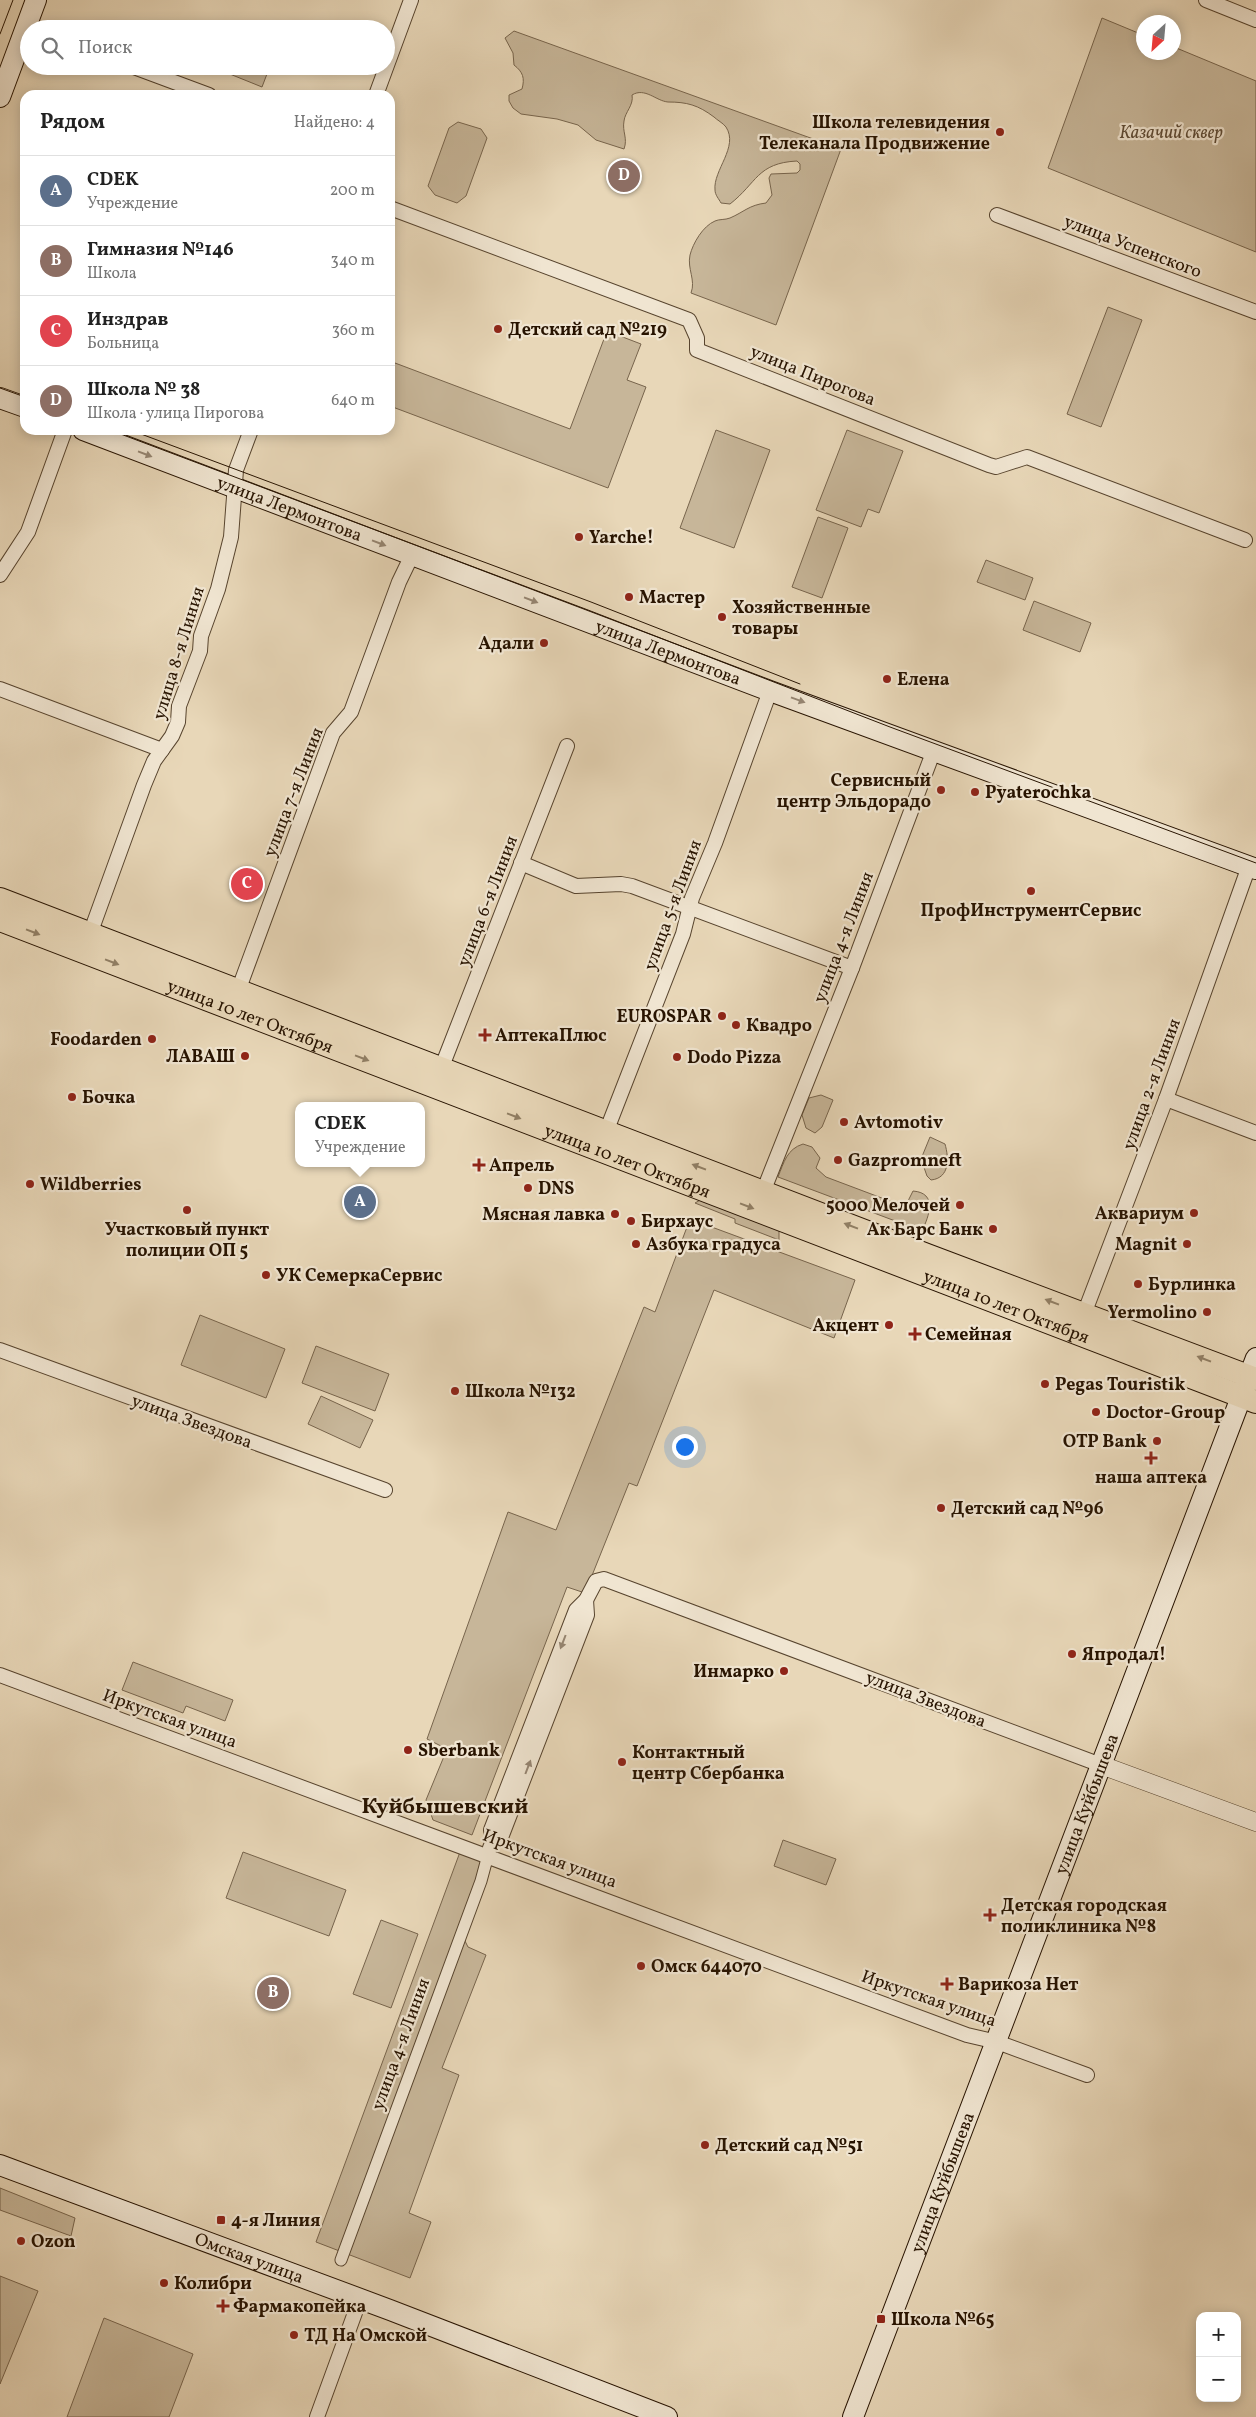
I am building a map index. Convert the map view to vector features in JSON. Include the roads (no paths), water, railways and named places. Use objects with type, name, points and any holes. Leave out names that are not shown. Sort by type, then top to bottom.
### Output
[{"type":"main road","points":[[31,20],[36,0]]},
{"type":"main road","points":[[0,97],[20,52]]},
{"type":"main road","points":[[0,398],[20,405]]},
{"type":"main road","name":"улица Лермонтова","points":[[96,435],[412,556],[1252,868]]},
{"type":"main road","name":"улица 10 лет Октября","points":[[0,899],[1084,1314],[1252,1382]]},
{"type":"main road","name":"улица 10 лет Октября","points":[[0,920],[1252,1382]]},
{"type":"main road","name":"улица Куйбышева","points":[[853,2417],[1101,1765],[1252,1382]]},
{"type":"main road","name":"Омская улица","points":[[0,2165],[360,2299],[667,2417]]},
{"type":"street","points":[[395,43],[411,0]]},
{"type":"street","points":[[1206,0],[1256,20]]},
{"type":"street","points":[[155,75],[196,90]]},
{"type":"street","points":[[378,90],[383,75]]},
{"type":"street","name":"улица Пирогова","points":[[395,210],[690,320],[697,338],[696,350],[996,468],[1026,458],[1245,540]]},
{"type":"street","name":"улица Успенского","points":[[997,215],[1256,312]]},
{"type":"street","points":[[0,574],[28,532],[63,435]]},
{"type":"street","name":"улица 8-я Линия","points":[[90,934],[144,786],[178,722],[180,706],[200,651],[201,636],[218,589],[231,537],[236,470],[249,435]]},
{"type":"street","name":"улица 7-я Линия","points":[[238,991],[333,734],[351,712],[399,582],[412,556]]},
{"type":"street","points":[[0,689],[162,750]]},
{"type":"street","name":"улица 5-я Линия","points":[[606,1132],[683,934],[689,909],[770,690]]},
{"type":"street","name":"улица 6-я Линия","points":[[441,1069],[568,746]]},
{"type":"street","name":"улица 4-я Линия","points":[[763,1192],[852,968],[934,750]]},
{"type":"street","points":[[521,863],[576,886],[621,884],[632,886],[689,909],[852,968]]},
{"type":"street","name":"улица 2-я Линия","points":[[1084,1314],[1252,868]]},
{"type":"street","points":[[1166,1099],[1256,1133]]},
{"type":"street","name":"улица Звездова","points":[[0,1350],[385,1490]]},
{"type":"street","name":"улица Звездова","points":[[596,1581],[604,1579],[624,1586],[1256,1822]]},
{"type":"street","name":"улица 4-я Линия","points":[[341,2260],[477,1889],[493,1841],[491,1830],[494,1821],[576,1610],[586,1600],[596,1581]]},
{"type":"street","name":"Иркутская улица","points":[[0,1675],[968,2035],[997,2042],[1087,2075]]},
{"type":"street","points":[[317,2417],[360,2299]]},
{"type":"tram line","points":[[0,34],[13,0]]},
{"type":"tram line","points":[[0,388],[20,395]]},
{"type":"tram line","points":[[123,435],[588,610],[890,727],[1256,863]]},
{"type":"tram line","points":[[144,435],[591,602],[800,684]]},
{"type":"place","name":"Школа телевидения Телеканала Продвижение","points":[[1000,132]]},
{"type":"place","name":"Школа № 38","points":[[624,176]]},
{"type":"place","name":"Детский сад №219","points":[[498,329]]},
{"type":"place","name":"Yarche!","points":[[579,537]]},
{"type":"place","name":"Мастер","points":[[629,597]]},
{"type":"place","name":"Хозяйственные товары","points":[[722,617]]},
{"type":"place","name":"Адали","points":[[544,643]]},
{"type":"place","name":"Елена","points":[[887,679]]},
{"type":"place","name":"Сервисный центр Эльдорадо","points":[[941,790]]},
{"type":"place","name":"Pyaterochka","points":[[975,792]]},
{"type":"place","name":"Инздрав","points":[[247,884]]},
{"type":"place","name":"ПрофИнструментСервис","points":[[1031,891]]},
{"type":"place","name":"EUROSPAR","points":[[722,1016]]},
{"type":"place","name":"Квадро","points":[[736,1025]]},
{"type":"place","name":"АптекаПлюс","points":[[485,1035]]},
{"type":"place","name":"Foodarden","points":[[152,1039]]},
{"type":"place","name":"ЛАВАШ","points":[[245,1056]]},
{"type":"place","name":"Dodo Pizza","points":[[677,1057]]},
{"type":"place","name":"Бочка","points":[[72,1097]]},
{"type":"place","name":"Avtomotiv","points":[[844,1122]]},
{"type":"place","name":"Gazpromneft","points":[[838,1160]]},
{"type":"place","name":"Апрель","points":[[479,1165]]},
{"type":"place","name":"Wildberries","points":[[30,1184]]},
{"type":"place","name":"DNS","points":[[528,1188]]},
{"type":"place","name":"CDEK","points":[[360,1202]]},
{"type":"place","name":"5000 Мелочей","points":[[960,1205]]},
{"type":"place","name":"Участковый пункт полиции ОП 5","points":[[187,1210]]},
{"type":"place","name":"Аквариум","points":[[1194,1213]]},
{"type":"place","name":"Мясная лавка","points":[[615,1214]]},
{"type":"place","name":"Бирхаус","points":[[631,1221]]},
{"type":"place","name":"Ак Барс Банк","points":[[993,1229]]},
{"type":"place","name":"Азбука градуса","points":[[636,1244]]},
{"type":"place","name":"Magnit","points":[[1187,1244]]},
{"type":"place","name":"УК СемеркаСервис","points":[[266,1275]]},
{"type":"place","name":"Бурлинка","points":[[1138,1284]]},
{"type":"place","name":"Yermolino","points":[[1207,1312]]},
{"type":"place","name":"Акцент","points":[[889,1325]]},
{"type":"place","name":"Семейная","points":[[915,1334]]},
{"type":"place","name":"Pegas Touristik","points":[[1045,1384]]},
{"type":"place","name":"Школа №132","points":[[455,1391]]},
{"type":"place","name":"Doctor-Group","points":[[1096,1412]]},
{"type":"place","name":"OTP Bank","points":[[1157,1441]]},
{"type":"place","name":"наша аптека","points":[[1151,1458]]},
{"type":"place","name":"Детский сад №96","points":[[941,1508]]},
{"type":"place","name":"Япродал!","points":[[1072,1654]]},
{"type":"place","name":"Инмарко","points":[[784,1671]]},
{"type":"place","name":"Sberbank","points":[[408,1750]]},
{"type":"place","name":"Контактный центр Сбербанка","points":[[622,1762]]},
{"type":"place","name":"Детская городская поликлиника №8","points":[[990,1915]]},
{"type":"place","name":"Омск 644070","points":[[641,1966]]},
{"type":"place","name":"Варикоза Нет","points":[[947,1984]]},
{"type":"place","name":"Гимназия №146","points":[[273,1993]]},
{"type":"place","name":"Детский сад №51","points":[[705,2145]]},
{"type":"place","name":"4-я Линия","points":[[221,2220]]},
{"type":"place","name":"Ozon","points":[[21,2241]]},
{"type":"place","name":"Колибри","points":[[164,2283]]},
{"type":"place","name":"Фармакопейка","points":[[223,2306]]},
{"type":"place","name":"Школа №65","points":[[881,2319]]},
{"type":"place","name":"ТД На Омской","points":[[294,2335]]},
{"type":"district","name":"Куйбышевский","points":[[445,1805]]},
{"type":"park label","name":"Казачий сквер","points":[[1171,132]]}]
